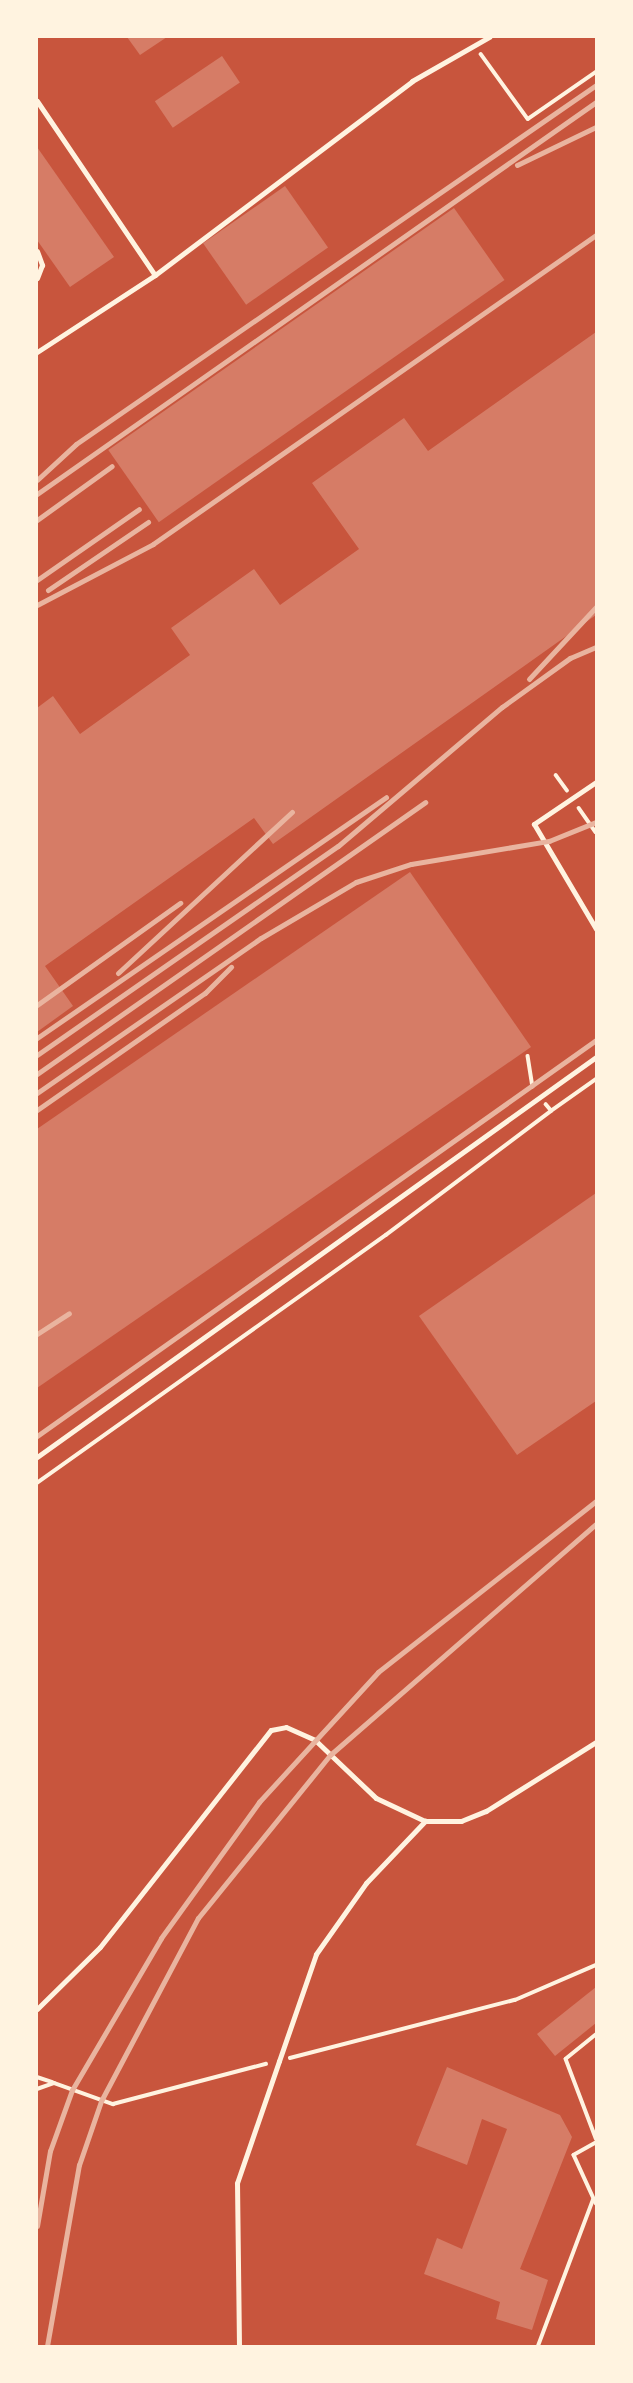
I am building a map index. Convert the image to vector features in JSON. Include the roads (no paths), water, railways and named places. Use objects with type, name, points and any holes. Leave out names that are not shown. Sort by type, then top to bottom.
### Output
[{"type":"lane","points":[[37,352],[155,275],[412,81],[489,37]]},
{"type":"lane","points":[[37,101],[155,275]]},
{"type":"lane","points":[[37,250],[42,265],[37,278]]},
{"type":"lane","points":[[596,782],[534,824],[596,929]]},
{"type":"lane","points":[[37,1457],[596,1057]]},
{"type":"lane","points":[[37,2009],[100,1947],[271,1730],[286,1727],[315,1740],[376,1798],[425,1821],[461,1821],[486,1811],[596,1742]]},
{"type":"lane","points":[[239,2346],[237,2183],[316,1954],[366,1883],[425,1821]]},
{"type":"railway","points":[[37,480],[76,444],[596,85]]},
{"type":"railway","points":[[37,494],[596,102]]},
{"type":"railway","points":[[517,165],[596,127]]},
{"type":"railway","points":[[37,605],[153,544],[596,235]]},
{"type":"railway","points":[[37,520],[112,466]]},
{"type":"railway","points":[[37,580],[139,509]]},
{"type":"railway","points":[[48,590],[148,522]]},
{"type":"railway","points":[[529,679],[596,607]]},
{"type":"railway","points":[[37,1055],[338,846],[502,707],[570,658],[596,647]]},
{"type":"railway","points":[[37,1038],[386,797]]},
{"type":"railway","points":[[37,1074],[425,802]]},
{"type":"railway","points":[[118,973],[292,812]]},
{"type":"railway","points":[[37,1093],[261,938],[356,882],[411,864],[549,841],[596,822]]},
{"type":"railway","points":[[37,1005],[180,903]]},
{"type":"railway","points":[[37,1110],[205,993],[231,967]]},
{"type":"railway","points":[[37,1436],[596,1040]]},
{"type":"railway","points":[[37,1334],[69,1313]]},
{"type":"railway","points":[[37,2226],[50,2151],[72,2090],[161,1938],[259,1802],[378,1672],[596,1501]]},
{"type":"railway","points":[[47,2346],[79,2165],[101,2101],[198,1918],[330,1755],[596,1524]]}]
